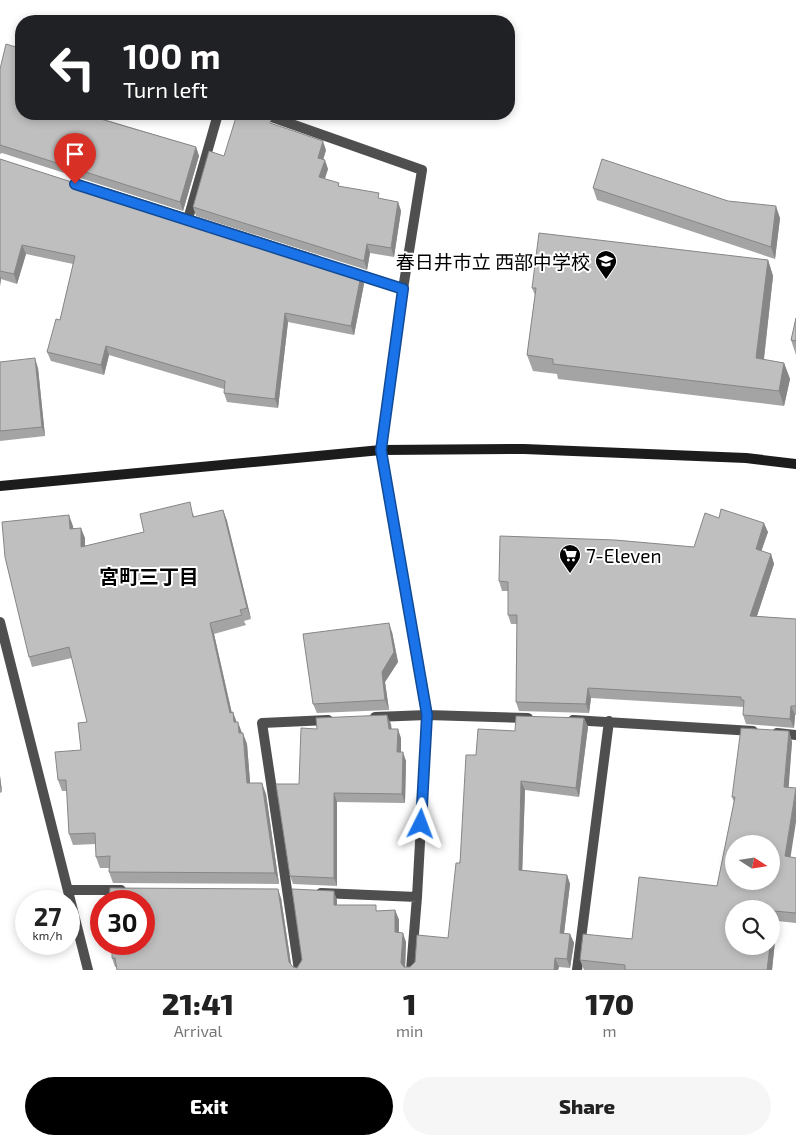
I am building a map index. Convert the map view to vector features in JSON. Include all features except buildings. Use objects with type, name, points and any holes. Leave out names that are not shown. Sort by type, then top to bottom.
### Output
[{"type":"street","points":[[188,218],[216,120]]},
{"type":"street","points":[[280,120],[422,170],[403,289],[381,450],[427,715],[411,970]]},
{"type":"street","points":[[94,189],[403,289]]},
{"type":"street","points":[[0,486],[381,450],[524,449],[746,458],[796,464]]},
{"type":"street","points":[[0,622],[68,890]]},
{"type":"street","points":[[359,718],[427,715],[542,719]]},
{"type":"street","points":[[299,970],[291,892],[262,723],[340,719]]},
{"type":"street","points":[[561,719],[796,735]]},
{"type":"street","points":[[577,970],[609,721]]},
{"type":"street","points":[[291,892],[417,897]]},
{"type":"street","points":[[80,938],[88,970]]},
{"type":"place","name":"春日井市立 西部中学校","points":[[606,280]]},
{"type":"place","name":"7-Eleven","points":[[570,574]]},
{"type":"district","name":"宮町三丁目","points":[[149,576]]},
{"type":"route","points":[[75,184],[188,218],[403,289],[381,450],[427,715],[421,824]]}]
